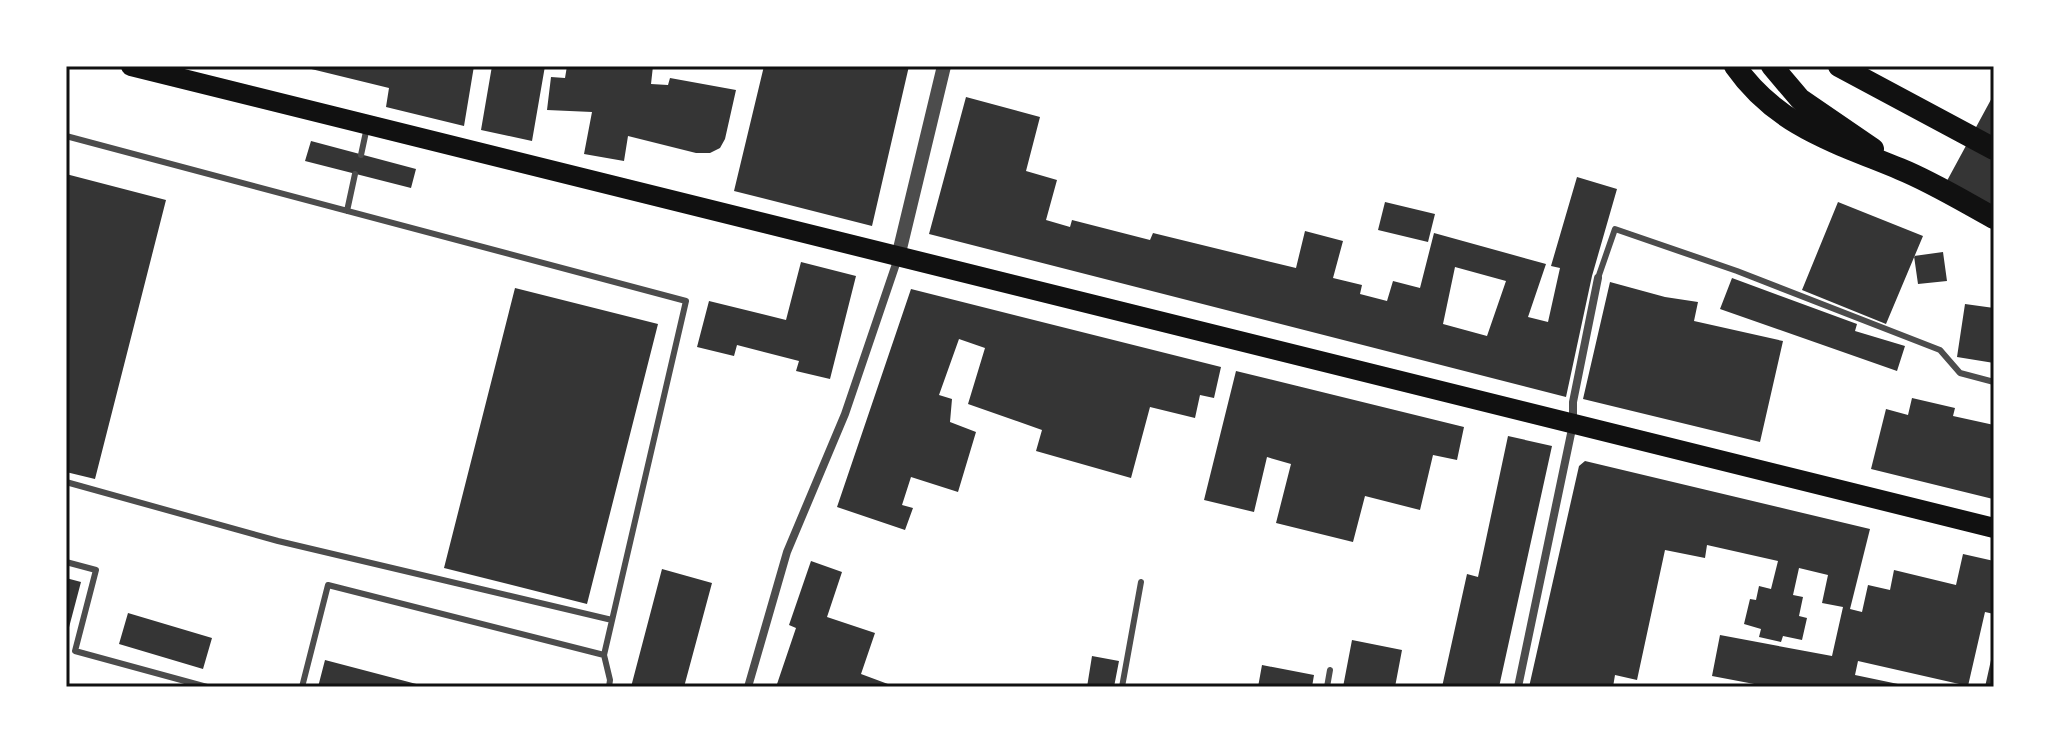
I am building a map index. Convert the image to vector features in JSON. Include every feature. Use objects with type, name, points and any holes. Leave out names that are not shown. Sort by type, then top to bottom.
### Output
[{"type":"highway","points":[[1735,66],[1769,106],[1795,123],[1830,142],[1903,170]]},
{"type":"highway","points":[[1772,66],[1800,99],[1903,170],[1994,218]]},
{"type":"highway","points":[[1839,66],[1994,149]]},
{"type":"highway","points":[[1862,66],[1882,88]]},
{"type":"main road","points":[[131,66],[1994,528]]},
{"type":"street","points":[[748,687],[787,552],[845,414],[898,257],[944,66]]},
{"type":"street","points":[[1518,687],[1573,424],[1573,402],[1598,278]]},
{"type":"lane","points":[[361,155],[367,125]]},
{"type":"lane","points":[[66,136],[686,301],[604,655],[609,687]]},
{"type":"lane","points":[[347,211],[355,174]]},
{"type":"lane","points":[[1598,278],[1615,229],[1737,271],[1940,350],[1960,373],[1994,382]]},
{"type":"lane","points":[[66,482],[278,541],[612,620]]},
{"type":"lane","points":[[66,562],[96,570],[75,651],[207,687]]},
{"type":"lane","points":[[1122,687],[1141,582]]},
{"type":"lane","points":[[302,687],[328,585],[604,655]]},
{"type":"lane","points":[[1327,687],[1330,670]]},
{"type":"building","points":[[299,66],[474,66],[464,126],[386,107],[389,88]]},
{"type":"building","points":[[492,66],[545,66],[532,141],[481,130]]},
{"type":"building","points":[[567,66],[653,66],[651,84],[668,85],[670,78],[736,90],[725,139],[720,148],[710,153],[696,153],[628,136],[624,161],[584,154],[592,112],[547,110],[551,77],[565,78]]},
{"type":"building","points":[[764,66],[909,66],[872,226],[734,191]]},
{"type":"building","points":[[1994,94],[1994,207],[1942,190]]},
{"type":"building","points":[[966,97],[1040,117],[1026,171],[1057,180],[1046,220],[1070,227],[1072,220],[1150,240],[1153,233],[1296,268],[1305,231],[1343,241],[1333,278],[1362,285],[1360,294],[1387,301],[1393,281],[1420,288],[1434,233],[1546,264],[1528,317],[1548,322],[1560,268],[1551,266],[1577,177],[1617,189],[1592,276],[1566,397],[929,234]],"holes":[[[1455,267],[1506,281],[1487,336],[1443,324]]]},
{"type":"building","points":[[311,141],[416,169],[411,188],[305,161]]},
{"type":"building","points":[[66,174],[166,200],[95,479],[66,472]]},
{"type":"building","points":[[1385,202],[1435,214],[1428,242],[1378,230]]},
{"type":"building","points":[[1838,202],[1923,236],[1886,324],[1802,290]]},
{"type":"building","points":[[1943,252],[1947,281],[1918,284],[1914,256]]},
{"type":"building","points":[[801,262],[856,276],[830,379],[796,371],[799,361],[737,345],[734,356],[697,347],[709,301],[786,320]]},
{"type":"building","points":[[1732,278],[1857,324],[1855,331],[1905,346],[1897,371],[1720,309]]},
{"type":"building","points":[[1610,282],[1665,297],[1698,302],[1694,321],[1783,341],[1760,442],[1583,399]]},
{"type":"building","points":[[515,288],[658,324],[587,604],[444,568]]},
{"type":"building","points":[[911,289],[1221,367],[1214,398],[1200,395],[1195,418],[1150,407],[1131,478],[1036,451],[1042,430],[968,404],[985,348],[959,339],[939,395],[952,399],[950,422],[976,432],[958,492],[911,477],[902,505],[913,508],[905,530],[837,507]]},
{"type":"building","points":[[1965,304],[1994,308],[1994,363],[1957,357]]},
{"type":"building","points":[[1236,371],[1464,427],[1457,460],[1433,455],[1420,510],[1365,496],[1353,542],[1276,523],[1291,464],[1267,457],[1254,512],[1204,500]]},
{"type":"building","points":[[1912,398],[1955,408],[1953,416],[1994,425],[1993,499],[1871,469],[1886,409],[1908,415]]},
{"type":"building","points":[[1508,436],[1552,446],[1499,687],[1442,687],[1467,574],[1478,577]]},
{"type":"building","points":[[1585,461],[1870,529],[1850,609],[1862,612],[1868,585],[1890,590],[1894,570],[1956,585],[1963,554],[1994,561],[1994,614],[1985,612],[1968,686],[1858,661],[1855,675],[1898,684],[1897,687],[1770,687],[1712,676],[1720,635],[1832,656],[1843,607],[1822,603],[1828,575],[1799,568],[1793,595],[1803,597],[1799,616],[1807,618],[1802,640],[1783,636],[1781,642],[1759,637],[1761,629],[1744,624],[1750,599],[1756,600],[1759,586],[1771,589],[1778,561],[1707,545],[1705,558],[1665,550],[1637,680],[1615,675],[1613,687],[1529,687],[1579,466]]},
{"type":"building","points":[[811,561],[842,572],[827,617],[875,633],[861,674],[896,687],[776,687],[796,628],[789,625]]},
{"type":"building","points":[[662,569],[712,583],[684,687],[631,687]]},
{"type":"building","points":[[66,578],[81,582],[67,635],[66,635]]},
{"type":"building","points":[[128,613],[212,638],[203,669],[119,644]]},
{"type":"building","points":[[1352,640],[1402,650],[1395,687],[1343,687]]},
{"type":"building","points":[[1993,651],[1994,687],[1985,687]]},
{"type":"building","points":[[1092,656],[1119,661],[1114,687],[1087,687]]},
{"type":"building","points":[[325,660],[424,686],[424,687],[318,687]]},
{"type":"building","points":[[1262,665],[1314,675],[1312,687],[1258,687]]}]
